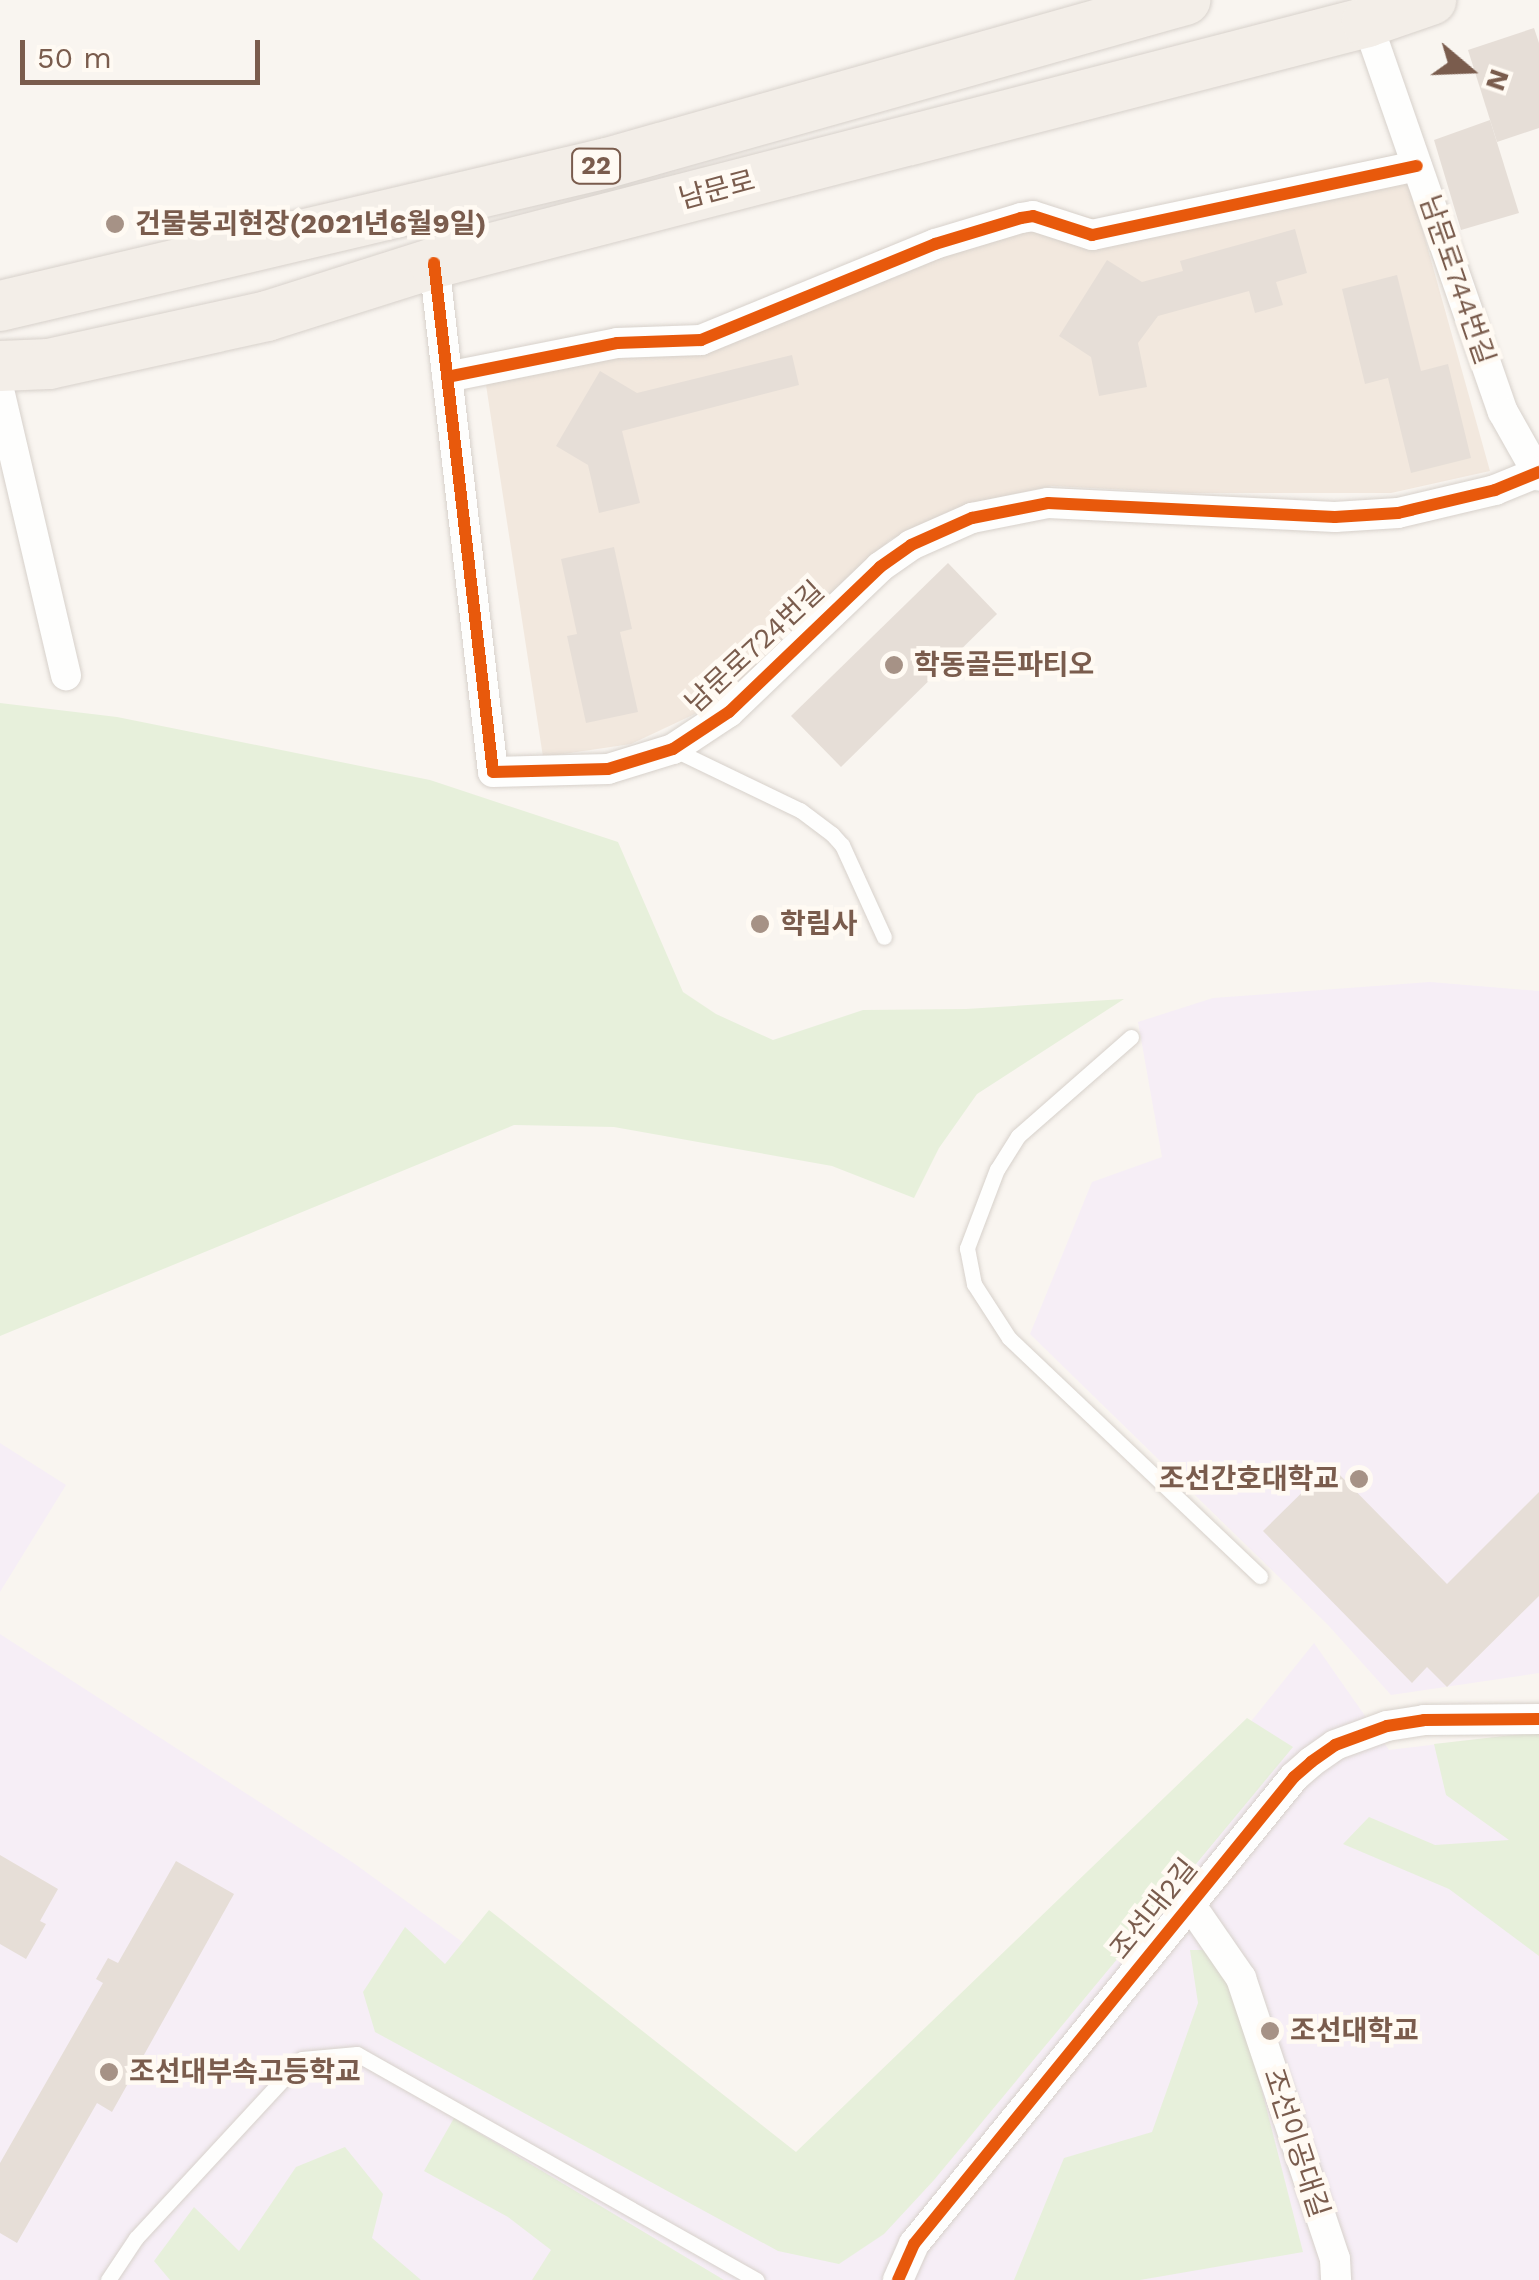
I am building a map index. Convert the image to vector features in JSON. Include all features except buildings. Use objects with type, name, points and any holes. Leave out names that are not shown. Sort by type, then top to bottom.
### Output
[{"type":"main road","name":"남문로","points":[[0,306],[506,188],[1185,0]]},
{"type":"main road","name":"남문로","points":[[0,366],[49,364],[267,316],[443,260],[1367,22],[1431,0]]},
{"type":"main road","points":[[443,260],[471,225],[512,210],[514,195],[506,188]]},
{"type":"main road","points":[[0,378],[49,364]]},
{"type":"street","name":"남문로744번길","points":[[1367,22],[1502,412],[1538,474]]},
{"type":"street","points":[[447,377],[617,343],[702,340],[935,244],[1021,218],[1032,216],[1092,235],[1417,166]]},
{"type":"street","name":"남문로724번길","points":[[443,260],[447,377],[493,772],[608,770],[673,749],[729,712],[880,568],[911,545],[972,518],[1048,502],[1335,516],[1398,513],[1496,490],[1538,474]]},
{"type":"street","points":[[0,394],[66,675]]},
{"type":"street","name":"조선대2길","points":[[898,2280],[914,2244],[1294,1777],[1335,1745],[1387,1726],[1424,1720],[1539,1719]]},
{"type":"street","name":"조선이공대길","points":[[1190,1904],[1241,1978],[1335,2259],[1336,2280]]},
{"type":"lane","points":[[673,749],[800,810],[832,834],[842,846],[884,937]]},
{"type":"lane","points":[[1130,1038],[1018,1136],[996,1169],[968,1248],[974,1284],[1009,1338],[1260,1576]]},
{"type":"lane","points":[[108,2280],[136,2238],[302,2059],[357,2054],[756,2280]]},
{"type":"shaded area","points":[[1401,153],[1490,471],[1391,493],[1188,493],[1052,486],[999,497],[891,539],[716,704],[631,744],[543,757],[486,385],[882,277],[877,250],[1026,203],[1107,221]]},
{"type":"shaded area","name":"조선간호대학교","points":[[1430,982],[1539,991],[1539,1673],[1391,1695],[1328,1625],[1030,1334],[1092,1182],[1162,1157],[1138,1022],[1213,998]]},
{"type":"shaded area","points":[[0,1443],[66,1485],[0,1592]]},
{"type":"shaded area","name":"조선대학교","points":[[0,1634],[355,1864],[815,2198],[865,2201],[1314,1643],[1389,1750],[1539,1732],[1539,2280],[0,2280]]},
{"type":"green space","points":[[0,703],[117,717],[430,780],[618,842],[683,992],[716,1014],[773,1040],[863,1010],[966,1009],[1124,999],[977,1094],[939,1148],[914,1198],[832,1166],[614,1127],[514,1125],[0,1336]]},
{"type":"green space","points":[[1247,1718],[1293,1747],[934,2180],[884,2234],[839,2264],[778,2251],[375,2032],[363,1992],[405,1927],[445,1964],[489,1910],[796,2152]]},
{"type":"green space","points":[[1539,1732],[1539,1956],[1449,1889],[1343,1844],[1369,1817],[1435,1845],[1509,1840],[1446,1795],[1434,1744]]},
{"type":"green space","points":[[1190,1950],[1213,1950],[1243,2016],[1303,2252],[1140,2280],[1014,2280],[1064,2158],[1152,2132],[1198,2003]]},
{"type":"green space","points":[[454,2118],[724,2280],[532,2280],[551,2250],[508,2217],[424,2171]]},
{"type":"green space","points":[[345,2147],[383,2194],[372,2238],[421,2280],[170,2280],[154,2261],[194,2207],[239,2251],[296,2167]]},
{"type":"cycle path","points":[[447,377],[617,343],[701,340],[935,244],[1021,218],[1033,216],[1092,235],[1417,166]]},
{"type":"cycle path","points":[[434,263],[493,772],[608,769],[673,749],[729,712],[880,567],[911,545],[972,518],[1048,503],[1335,517],[1398,513],[1495,490],[1539,472]]},
{"type":"cycle path","points":[[898,2280],[914,2244],[1294,1777],[1311,1762],[1335,1745],[1387,1726],[1424,1720],[1539,1719]]},
{"type":"place","name":"건물붕괴현장(2021년6월9일)","points":[[115,224]]},
{"type":"place","name":"학동골든파티오","points":[[894,665]]},
{"type":"place","name":"학림사","points":[[760,924]]},
{"type":"place","name":"조선간호대학교","points":[[1359,1479]]},
{"type":"place","name":"조선대학교","points":[[1270,2031]]},
{"type":"place","name":"조선대부속고등학교","points":[[109,2072]]}]
